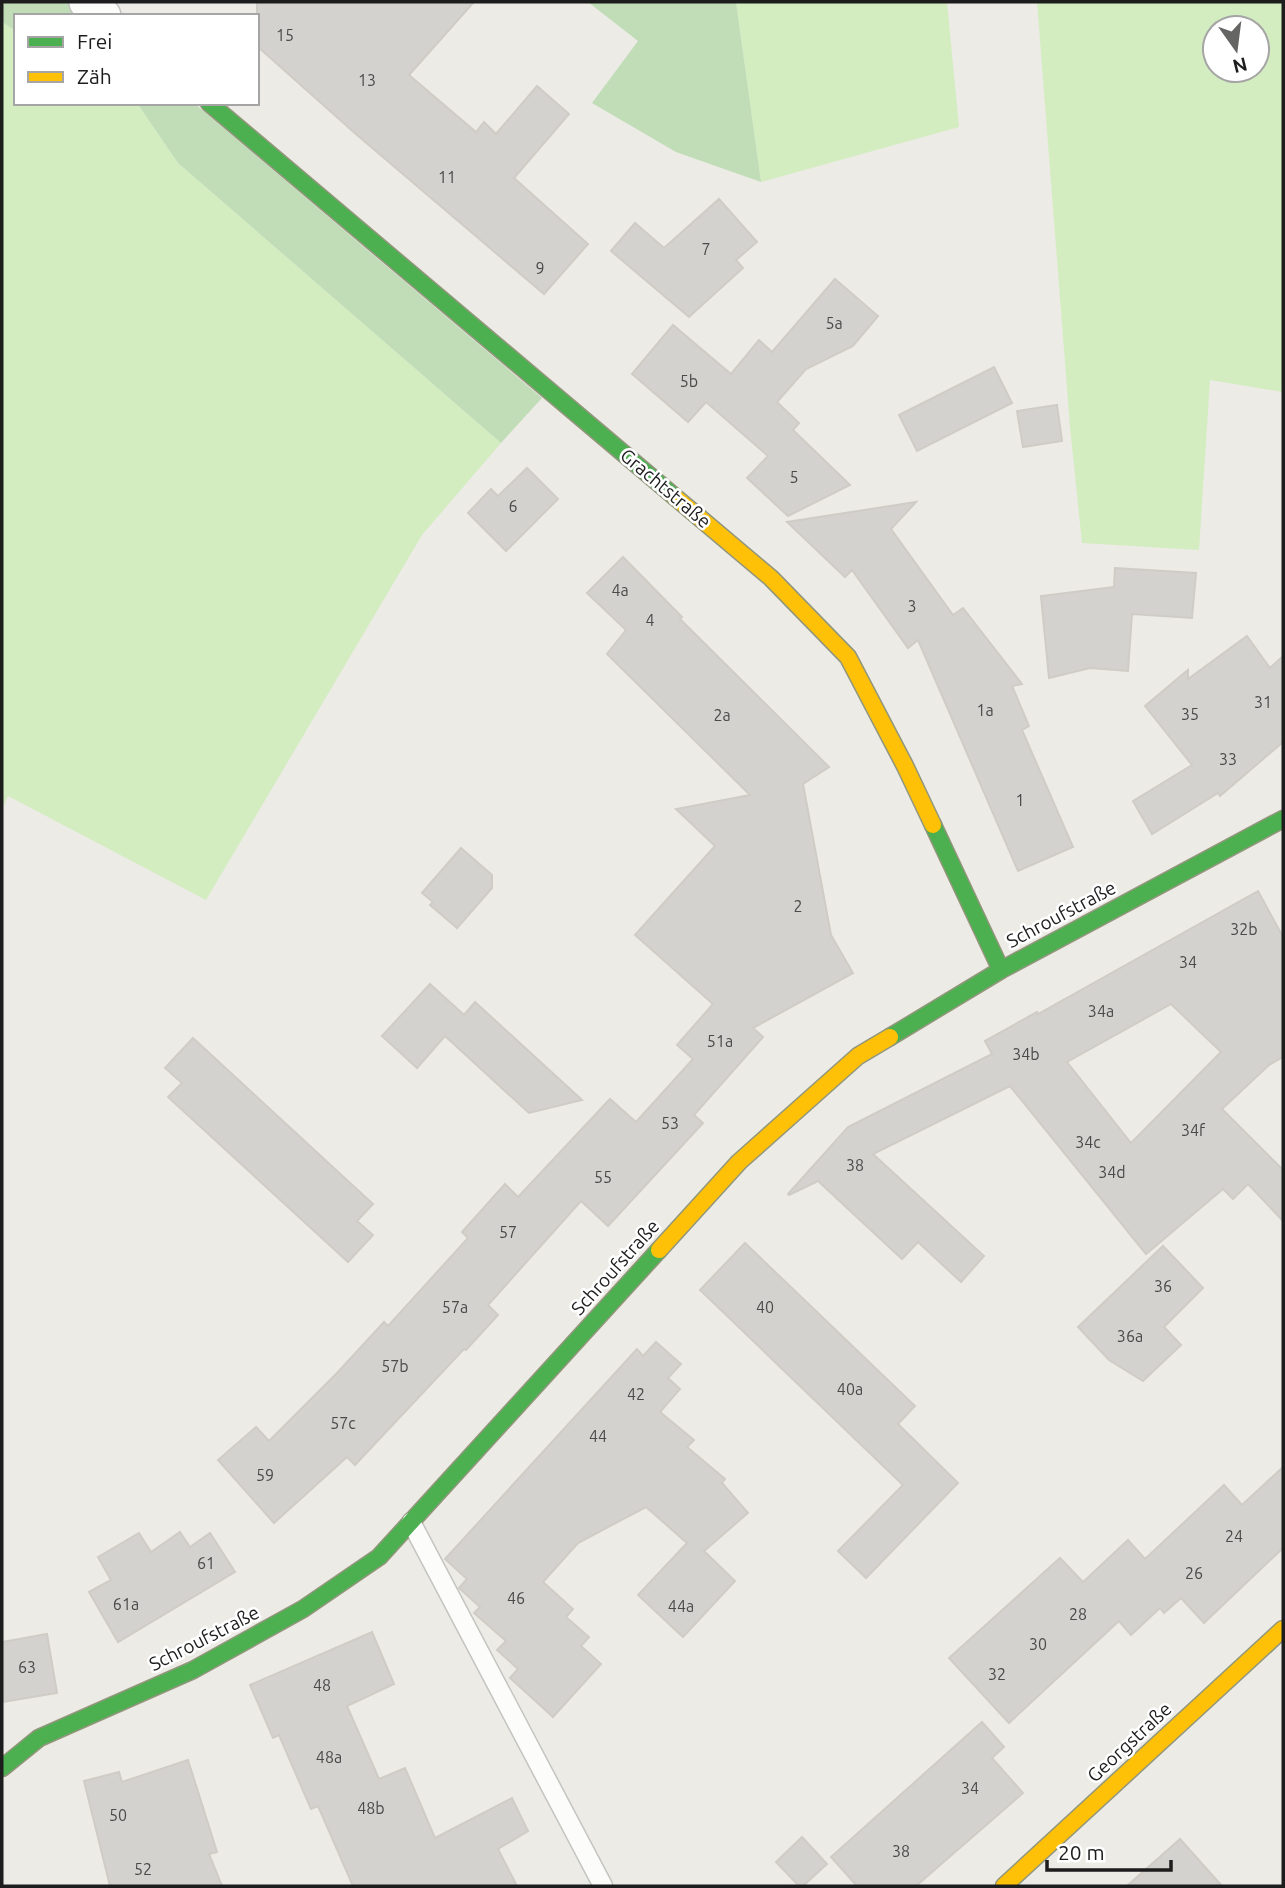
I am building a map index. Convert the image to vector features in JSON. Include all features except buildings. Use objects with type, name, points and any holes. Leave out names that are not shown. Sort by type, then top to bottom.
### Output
[{"type":"street","points":[[87,2],[101,14]]},
{"type":"street","name":"Grachtstraße","points":[[211,105],[771,578],[848,657],[905,766],[1001,970]]},
{"type":"street","name":"Schroufstraße","points":[[2,1768],[39,1738],[193,1670],[303,1609],[379,1557],[739,1162],[858,1056],[1001,970],[1283,819]]},
{"type":"street","name":"Georgstraße","points":[[1004,1886],[1283,1629]]},
{"type":"lane","points":[[411,1522],[603,1886]]},
{"type":"green space","points":[[2,2],[72,2],[87,14],[14,14],[14,30],[2,22]]},
{"type":"green space","points":[[588,2],[736,2],[761,182],[676,152],[592,103],[638,41]]},
{"type":"green space","points":[[736,2],[947,2],[959,127],[761,182]]},
{"type":"green space","points":[[1037,2],[1283,2],[1283,392],[1210,380],[1199,550],[1082,543],[1070,427]]},
{"type":"green space","points":[[2,22],[14,30],[14,105],[139,106],[178,163],[501,443],[422,535],[206,900],[8,796],[2,810]]},
{"type":"green space","points":[[196,105],[542,398],[501,443],[178,163],[139,106]]},
{"type":"traffic: fast","points":[[211,105],[675,497]]},
{"type":"traffic: fast","points":[[890,1037],[1001,970],[1283,819]]},
{"type":"traffic: fast","points":[[933,825],[1001,970]]},
{"type":"traffic: fast","points":[[2,1768],[39,1738],[193,1670],[303,1609],[379,1557],[659,1250]]},
{"type":"traffic: slow","points":[[675,497],[771,578],[848,657],[933,825]]},
{"type":"traffic: slow","points":[[659,1250],[739,1162],[858,1056],[890,1037]]},
{"type":"traffic: slow","points":[[1004,1886],[1283,1629]]}]
